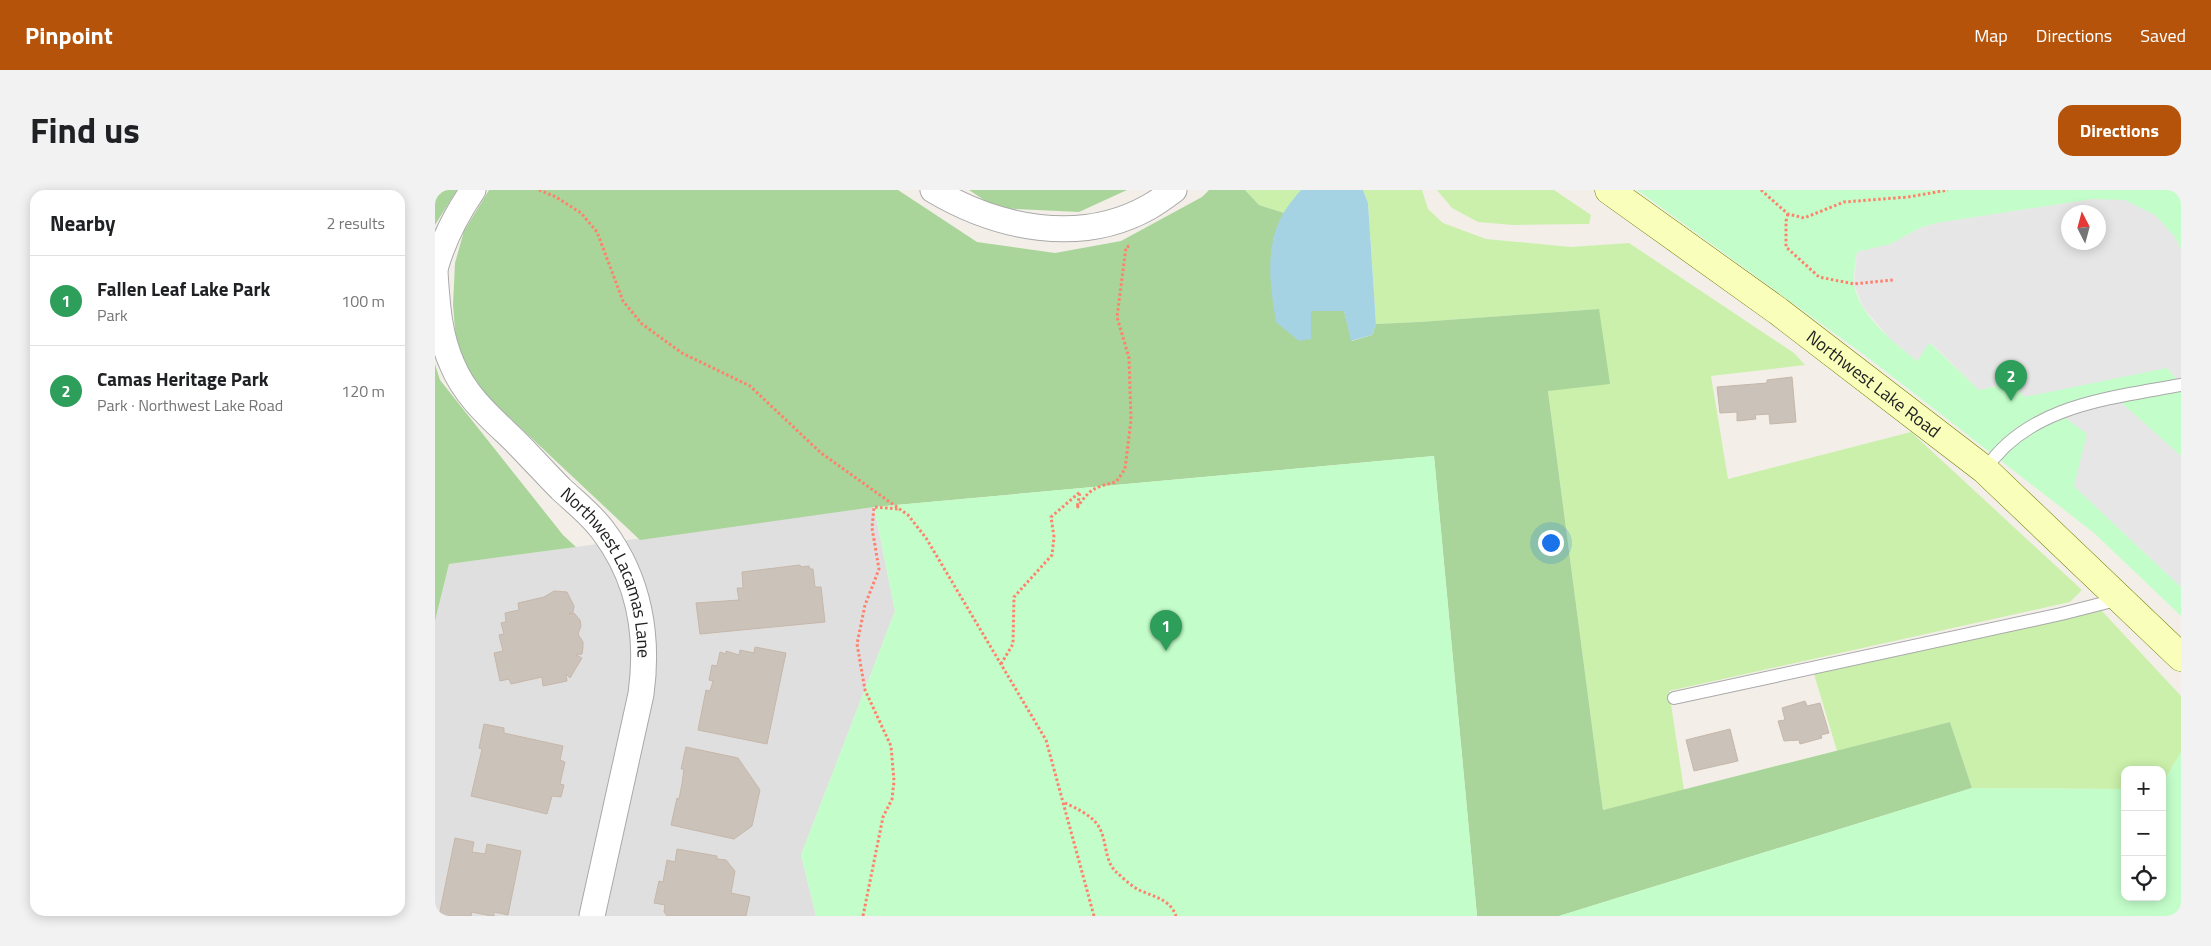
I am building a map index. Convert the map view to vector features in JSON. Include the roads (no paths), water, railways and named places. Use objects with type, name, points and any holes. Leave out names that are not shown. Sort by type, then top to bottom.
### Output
[{"type":"main road","name":"Northwest Lake Road","points":[[1609,190],[1778,311],[1985,470],[2181,657]]},
{"type":"street","name":"Northwest Lacamas Lane","points":[[473,190],[452,224],[441,247],[435,270],[439,325],[452,366],[481,410],[585,510],[605,532],[623,563],[638,602],[644,644],[644,670],[641,694],[592,916]]},
{"type":"street","points":[[933,190],[983,215],[1015,225],[1073,229],[1113,222],[1148,208],[1174,190]]},
{"type":"lane","points":[[1985,470],[2009,442],[2057,412],[2081,404],[2181,385]]},
{"type":"lane","points":[[1674,698],[2061,614],[2120,599]]},
{"type":"water","points":[[1301,190],[1363,190],[1368,203],[1376,324],[1372,335],[1351,341],[1344,311],[1311,311],[1311,339],[1299,341],[1276,322],[1270,266],[1273,238],[1284,212]]},
{"type":"place","name":"Camas Heritage Park","points":[[2011,401]]},
{"type":"place","name":"Fallen Leaf Lake Park","points":[[1166,651]]}]
